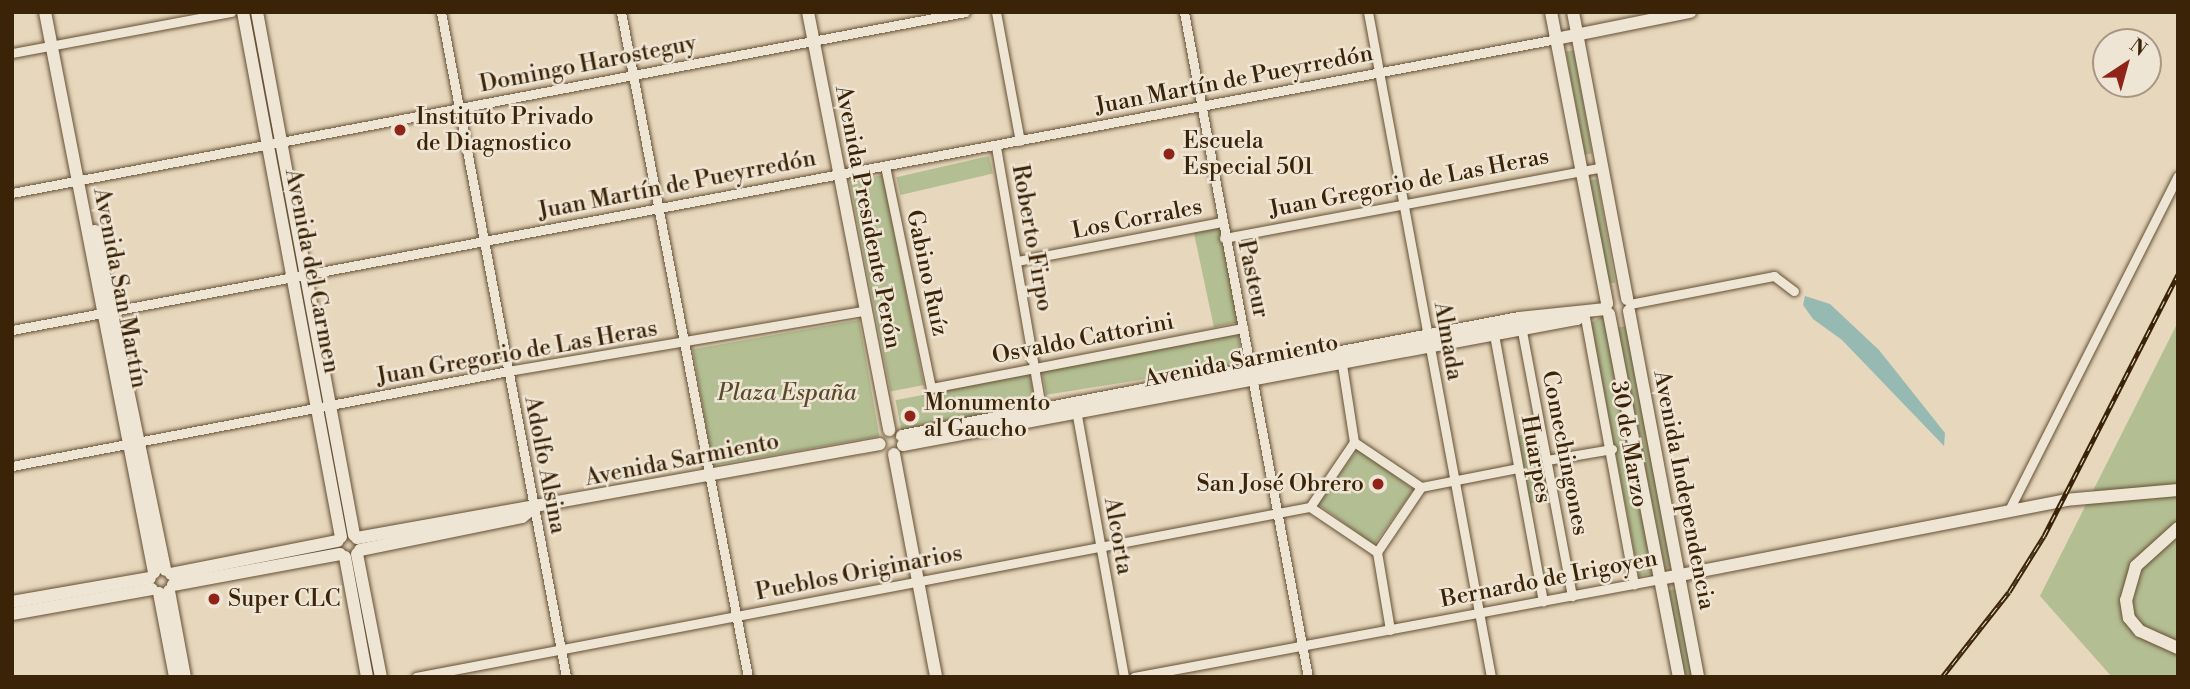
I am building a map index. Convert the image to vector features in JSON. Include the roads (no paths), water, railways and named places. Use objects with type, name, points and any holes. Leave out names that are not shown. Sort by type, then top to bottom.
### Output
[{"type":"main road","name":"Avenida San Martín","points":[[45,12],[56,45]]},
{"type":"main road","name":"Avenida San Martín","points":[[54,12],[56,45],[107,312],[162,581],[185,677]]},
{"type":"main road","name":"Avenida del Carmen","points":[[243,12],[306,275],[367,677]]},
{"type":"main road","name":"Avenida del Carmen","points":[[257,12],[292,277],[324,406]]},
{"type":"main road","name":"Avenida Presidente Perón","points":[[808,12],[889,430]]},
{"type":"main road","name":"Avenida Independencia","points":[[1551,12],[1678,677]]},
{"type":"main road","name":"Avenida Independencia","points":[[1573,12],[1698,677]]},
{"type":"main road","points":[[1556,38],[1690,12]]},
{"type":"main road","points":[[1615,296],[1629,305],[1618,319],[1607,309],[1615,296]]},
{"type":"main road","name":"Avenida Sarmiento","points":[[900,445],[1075,407],[1520,324],[1577,319],[1584,312],[1607,309]]},
{"type":"main road","points":[[900,445],[880,444],[889,430],[900,445],[917,582],[936,677]]},
{"type":"main road","name":"Avenida Sarmiento","points":[[12,614],[162,581],[522,517],[532,509],[880,444]]},
{"type":"main road","name":"Bernardo de Irigoyen","points":[[1660,579],[2008,510],[2110,494],[2178,490]]},
{"type":"main road","points":[[2178,528],[2136,566],[2126,600],[2129,618],[2140,631],[2178,648]]},
{"type":"main road","name":"Avenida del Carmen","points":[[349,546],[381,677]]},
{"type":"main road","name":"Avenida San Martín","points":[[162,581],[175,677]]},
{"type":"main road","name":"Avenida Sarmiento","points":[[12,602],[162,581]]},
{"type":"street","points":[[12,53],[231,12]]},
{"type":"street","name":"Adolfo Alsina","points":[[441,12],[532,509],[566,677]]},
{"type":"street","points":[[621,12],[748,677]]},
{"type":"street","name":"Domingo Harosteguy","points":[[12,193],[965,12]]},
{"type":"street","points":[[996,12],[1020,141]]},
{"type":"street","name":"Pasteur","points":[[1184,12],[1224,238],[1308,677]]},
{"type":"street","name":"Almada","points":[[1368,12],[1452,480],[1491,677]]},
{"type":"street","name":"Juan Martín de Pueyrredón","points":[[12,330],[838,174],[996,147],[1556,38]]},
{"type":"street","name":"Roberto Firpo","points":[[996,147],[1042,414]]},
{"type":"street","name":"Gabino Ruíz","points":[[885,166],[931,388]]},
{"type":"street","name":"Juan Gregorio de Las Heras","points":[[1224,238],[1602,167]]},
{"type":"street","points":[[2008,510],[2178,176]]},
{"type":"street","name":"Los Corrales","points":[[1017,261],[1222,222]]},
{"type":"street","points":[[1629,305],[1774,276],[1794,290]]},
{"type":"street","name":"Juan Gregorio de Las Heras","points":[[12,466],[508,371],[684,344],[864,311]]},
{"type":"street","name":"30 de Marzo","points":[[1584,312],[1612,449],[1634,584]]},
{"type":"street","name":"Comechingones","points":[[1520,324],[1572,596]]},
{"type":"street","name":"Osvaldo Cattorini","points":[[931,388],[1243,328]]},
{"type":"street","name":"Huarpes","points":[[1493,329],[1543,601]]},
{"type":"street","points":[[1341,358],[1354,442],[1310,508],[1377,552]]},
{"type":"street","name":"Alcorta","points":[[1075,407],[1124,677]]},
{"type":"street","points":[[1354,442],[1421,487]]},
{"type":"street","points":[[1547,460],[1612,449]]},
{"type":"street","points":[[1390,630],[1377,552],[1421,487],[1518,468]]},
{"type":"street","name":"Pueblos Originarios","points":[[416,677],[1310,508]]},
{"type":"street","name":"Bernardo de Irigoyen","points":[[1134,677],[1660,579]]},
{"type":"water","points":[[1805,296],[1830,304],[1879,350],[1945,433],[1944,446],[1842,340],[1813,319],[1803,305]]},
{"type":"railway","points":[[1942,677],[2009,592],[2044,536],[2178,274]]},
{"type":"place","name":"Instituto Privado de Diagnostico","points":[[400,130]]},
{"type":"place","name":"Escuela Especial 501","points":[[1169,154]]},
{"type":"place","name":"Monumento al Gaucho","points":[[910,416]]},
{"type":"place","name":"San José Obrero","points":[[1378,484]]},
{"type":"place","name":"Super CLC","points":[[214,599]]},
{"type":"park label","name":"Plaza España","points":[[787,393]]}]
